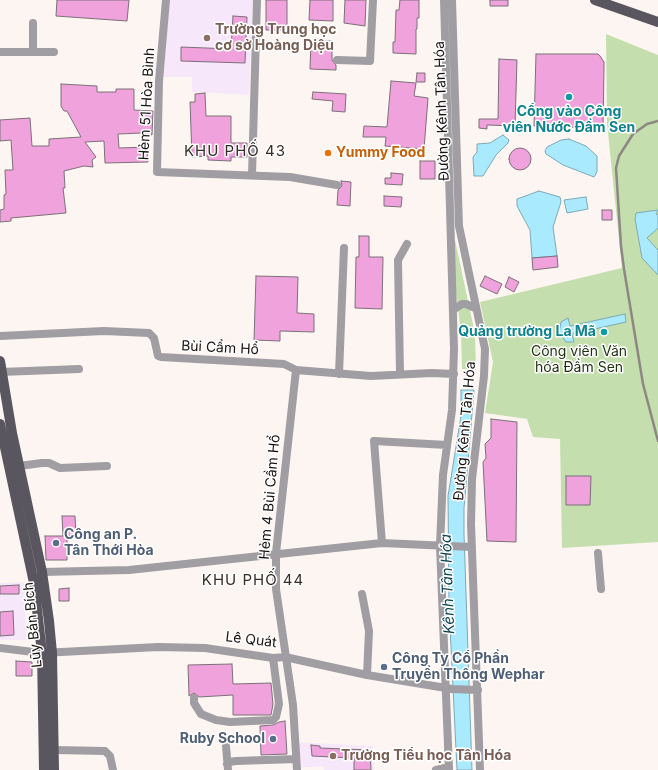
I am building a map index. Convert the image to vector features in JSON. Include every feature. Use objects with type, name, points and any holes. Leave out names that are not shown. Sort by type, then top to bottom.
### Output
[{"type":"main road","points":[[595,0],[658,22]]},
{"type":"main road","name":"Lũy Bán Bích","points":[[1,367],[19,466],[42,572],[54,750],[54,770]]},
{"type":"main road","name":"Lũy Bán Bích","points":[[0,424],[34,583],[47,653],[44,770]]},
{"type":"street","name":"Hẻm 51 Hòa Bình","points":[[166,0],[159,81],[157,172],[290,177],[337,185]]},
{"type":"street","points":[[252,176],[257,0]]},
{"type":"street","points":[[337,60],[370,61],[373,0]]},
{"type":"street","name":"Đường Kênh Tân Hóa","points":[[444,0],[454,374],[452,410],[440,512],[443,547],[449,688],[449,769]]},
{"type":"street","name":"Đường Kênh Tân Hóa","points":[[452,0],[459,226],[485,349],[472,479],[469,547],[480,770]]},
{"type":"street","points":[[32,23],[33,52]]},
{"type":"street","points":[[0,52],[54,52]]},
{"type":"street","points":[[400,374],[398,260],[407,244]]},
{"type":"street","points":[[339,374],[344,248]]},
{"type":"street","points":[[453,310],[462,304],[476,308]]},
{"type":"street","name":"Bùi Cẩm Hổ","points":[[0,336],[104,331],[149,333],[154,338],[158,356],[161,357],[284,364],[296,370],[371,376],[432,373],[454,374]]},
{"type":"street","points":[[1,367],[79,369]]},
{"type":"street","name":"Hẻm 4 Bùi Cầm Hổ","points":[[296,370],[276,553],[276,589],[293,708],[297,770]]},
{"type":"street","points":[[382,543],[374,440],[447,445]]},
{"type":"street","points":[[19,466],[42,462],[60,468],[107,466]]},
{"type":"street","points":[[42,572],[129,570],[276,553],[382,543],[469,547]]},
{"type":"street","points":[[598,553],[601,589]]},
{"type":"street","points":[[362,594],[369,631],[367,675]]},
{"type":"street","name":"Lê Quát","points":[[0,648],[47,653],[158,647],[205,648],[273,658],[285,657],[367,675],[449,688],[475,690]]},
{"type":"street","points":[[194,698],[194,703],[201,714],[216,720],[230,722],[273,720],[276,717],[279,704],[273,658]]},
{"type":"street","points":[[226,746],[228,767]]},
{"type":"street","points":[[54,750],[105,751],[110,756],[113,770]]},
{"type":"street","points":[[228,767],[229,762],[236,761],[296,759]]},
{"type":"street","points":[[436,770],[449,769]]},
{"type":"shaded area","name":"Trường Trung học cơ sở Hoàng Diệu","points":[[167,0],[253,0],[249,95],[192,92],[192,77],[161,77]]},
{"type":"shaded area","points":[[24,582],[26,640],[0,640],[0,583]]},
{"type":"shaded area","name":"Trường Tiểu học Tân Hóa","points":[[292,742],[373,746],[374,770],[324,770],[323,766],[294,768]]},
{"type":"green space","name":"Công viên Văn hóa Đầm Sen","points":[[606,34],[658,55],[658,542],[562,548],[560,439],[533,437],[527,419],[485,413],[493,362],[480,302],[622,268],[607,123]]},
{"type":"green space","points":[[455,240],[475,334],[476,370],[462,369],[461,332],[452,262],[452,250]]},
{"type":"water","points":[[503,135],[509,140],[508,143],[496,155],[483,176],[474,176],[473,157],[477,152],[477,144],[490,143]]},
{"type":"water","points":[[569,139],[586,146],[597,156],[597,172],[594,177],[563,165],[546,154],[545,151],[547,147],[561,140]]},
{"type":"water","points":[[539,191],[560,197],[561,202],[553,227],[557,256],[532,258],[530,230],[517,206],[517,199]]},
{"type":"water","points":[[586,197],[588,209],[567,213],[564,200]]},
{"type":"water","points":[[658,210],[656,214],[658,215],[658,228],[647,238],[658,250],[658,275],[642,258],[635,219],[636,213]]},
{"type":"water","points":[[625,314],[626,322],[572,334],[574,342],[566,342],[559,333],[561,322],[568,318],[570,326]]},
{"type":"water","points":[[461,390],[474,390],[464,508],[472,770],[457,770],[449,605],[448,496],[461,416]]},
{"type":"building","points":[[57,0],[129,0],[127,21],[56,16]]},
{"type":"building","points":[[266,0],[287,0],[287,30],[266,30]]},
{"type":"building","points":[[310,0],[333,0],[333,21],[309,20]]},
{"type":"building","points":[[345,0],[366,0],[365,26],[344,23]]},
{"type":"building","points":[[400,0],[419,0],[419,18],[417,18],[416,29],[416,54],[393,53],[393,42],[395,42],[396,10],[399,10]]},
{"type":"building","points":[[490,0],[508,0],[508,6],[490,6]]},
{"type":"building","points":[[233,16],[247,17],[245,63],[181,61],[181,47],[231,49]]},
{"type":"building","points":[[311,41],[332,41],[332,60],[336,65],[336,70],[310,69]]},
{"type":"building","name":"Cổng vào Công viên Nước Đầm Sen","points":[[536,54],[598,54],[600,56],[604,62],[603,128],[534,126]]},
{"type":"building","points":[[499,59],[517,60],[515,126],[487,125],[487,129],[479,128],[479,119],[498,119]]},
{"type":"building","points":[[417,73],[425,73],[425,82],[416,82]]},
{"type":"building","points":[[391,81],[416,83],[414,96],[428,98],[424,149],[385,146],[386,137],[363,137],[364,126],[387,127]]},
{"type":"building","points":[[61,84],[97,86],[97,92],[116,92],[116,89],[134,89],[134,110],[153,111],[152,135],[142,133],[118,134],[119,148],[147,147],[148,162],[105,163],[104,141],[85,142],[96,157],[92,160],[93,167],[84,166],[64,171],[65,188],[63,188],[66,213],[11,218],[11,221],[0,222],[0,210],[4,209],[4,195],[6,194],[5,170],[13,170],[11,140],[0,141],[0,120],[30,118],[32,146],[49,146],[49,139],[81,137],[67,111],[64,111],[61,106]]},
{"type":"building","points":[[313,92],[346,94],[345,112],[332,111],[333,101],[312,99]]},
{"type":"building","points":[[205,93],[206,116],[231,116],[231,143],[247,143],[247,157],[231,157],[231,161],[208,160],[208,156],[192,157],[190,102],[195,102],[195,94]]},
{"type":"building","points":[[520,148],[528,151],[531,159],[528,167],[520,170],[512,167],[509,159],[512,151]]},
{"type":"building","points":[[420,161],[435,161],[435,179],[420,179]]},
{"type":"building","points":[[391,173],[403,174],[402,185],[385,184],[385,178],[391,178]]},
{"type":"building","points":[[341,181],[351,182],[350,206],[337,205],[338,190],[342,186]]},
{"type":"building","points":[[384,196],[402,197],[401,207],[384,206]]},
{"type":"building","points":[[602,210],[612,210],[612,220],[602,220]]},
{"type":"building","points":[[359,236],[369,236],[369,257],[383,257],[382,309],[355,308],[356,257],[359,257]]},
{"type":"building","points":[[557,256],[558,267],[533,270],[532,258]]},
{"type":"building","points":[[256,276],[298,277],[297,313],[314,314],[314,332],[280,331],[280,341],[254,340]]},
{"type":"building","points":[[485,276],[502,284],[497,294],[480,286]]},
{"type":"building","points":[[509,277],[519,282],[514,292],[505,287]]},
{"type":"building","points":[[491,419],[517,422],[516,542],[487,541],[483,462],[486,458],[485,444],[491,438]]},
{"type":"building","points":[[566,476],[591,476],[590,505],[566,505]]},
{"type":"building","points":[[62,516],[75,516],[76,535],[63,536]]},
{"type":"building","points":[[45,536],[67,536],[67,560],[46,560]]},
{"type":"building","points":[[19,585],[19,594],[0,594],[0,586]]},
{"type":"building","points":[[69,588],[69,601],[59,601],[59,589]]},
{"type":"building","points":[[13,611],[14,635],[0,636],[0,612]]},
{"type":"building","points":[[16,661],[32,662],[32,676],[16,676]]},
{"type":"building","points":[[232,664],[233,684],[271,683],[273,704],[271,715],[233,715],[233,695],[199,697],[194,693],[189,696],[188,665]]},
{"type":"building","name":"Ruby School","points":[[285,721],[287,754],[261,755],[260,726],[273,725]]},
{"type":"building","points":[[311,745],[320,746],[320,748],[370,750],[371,770],[354,770],[354,758],[312,756]]},
{"type":"railway","points":[[658,121],[647,124],[633,134],[619,156],[616,168],[624,269],[643,384],[658,441]]},
{"type":"place","name":"Trường Trung học cơ sở Hoàng Diệu","points":[[207,38]]},
{"type":"place","name":"Cổng vào Công viên Nước Đầm Sen","points":[[569,97]]},
{"type":"place","name":"Yummy Food","points":[[328,153]]},
{"type":"place","name":"Quảng trường La Mã","points":[[604,332]]},
{"type":"place","name":"Công an P. Tân Thới Hòa","points":[[56,543]]},
{"type":"place","name":"Công Ty Cổ Phần Truyền Thông Wephar","points":[[384,667]]},
{"type":"place","name":"Ruby School","points":[[273,739]]},
{"type":"place","name":"Trường Tiểu học Tân Hóa","points":[[333,756]]},
{"type":"district","name":"KHU PHỐ 43","points":[[235,151]]},
{"type":"district","name":"KHU PHỐ 44","points":[[253,580]]},
{"type":"water label","name":"Kênh Tân Hóa","points":[[448,584]]}]
